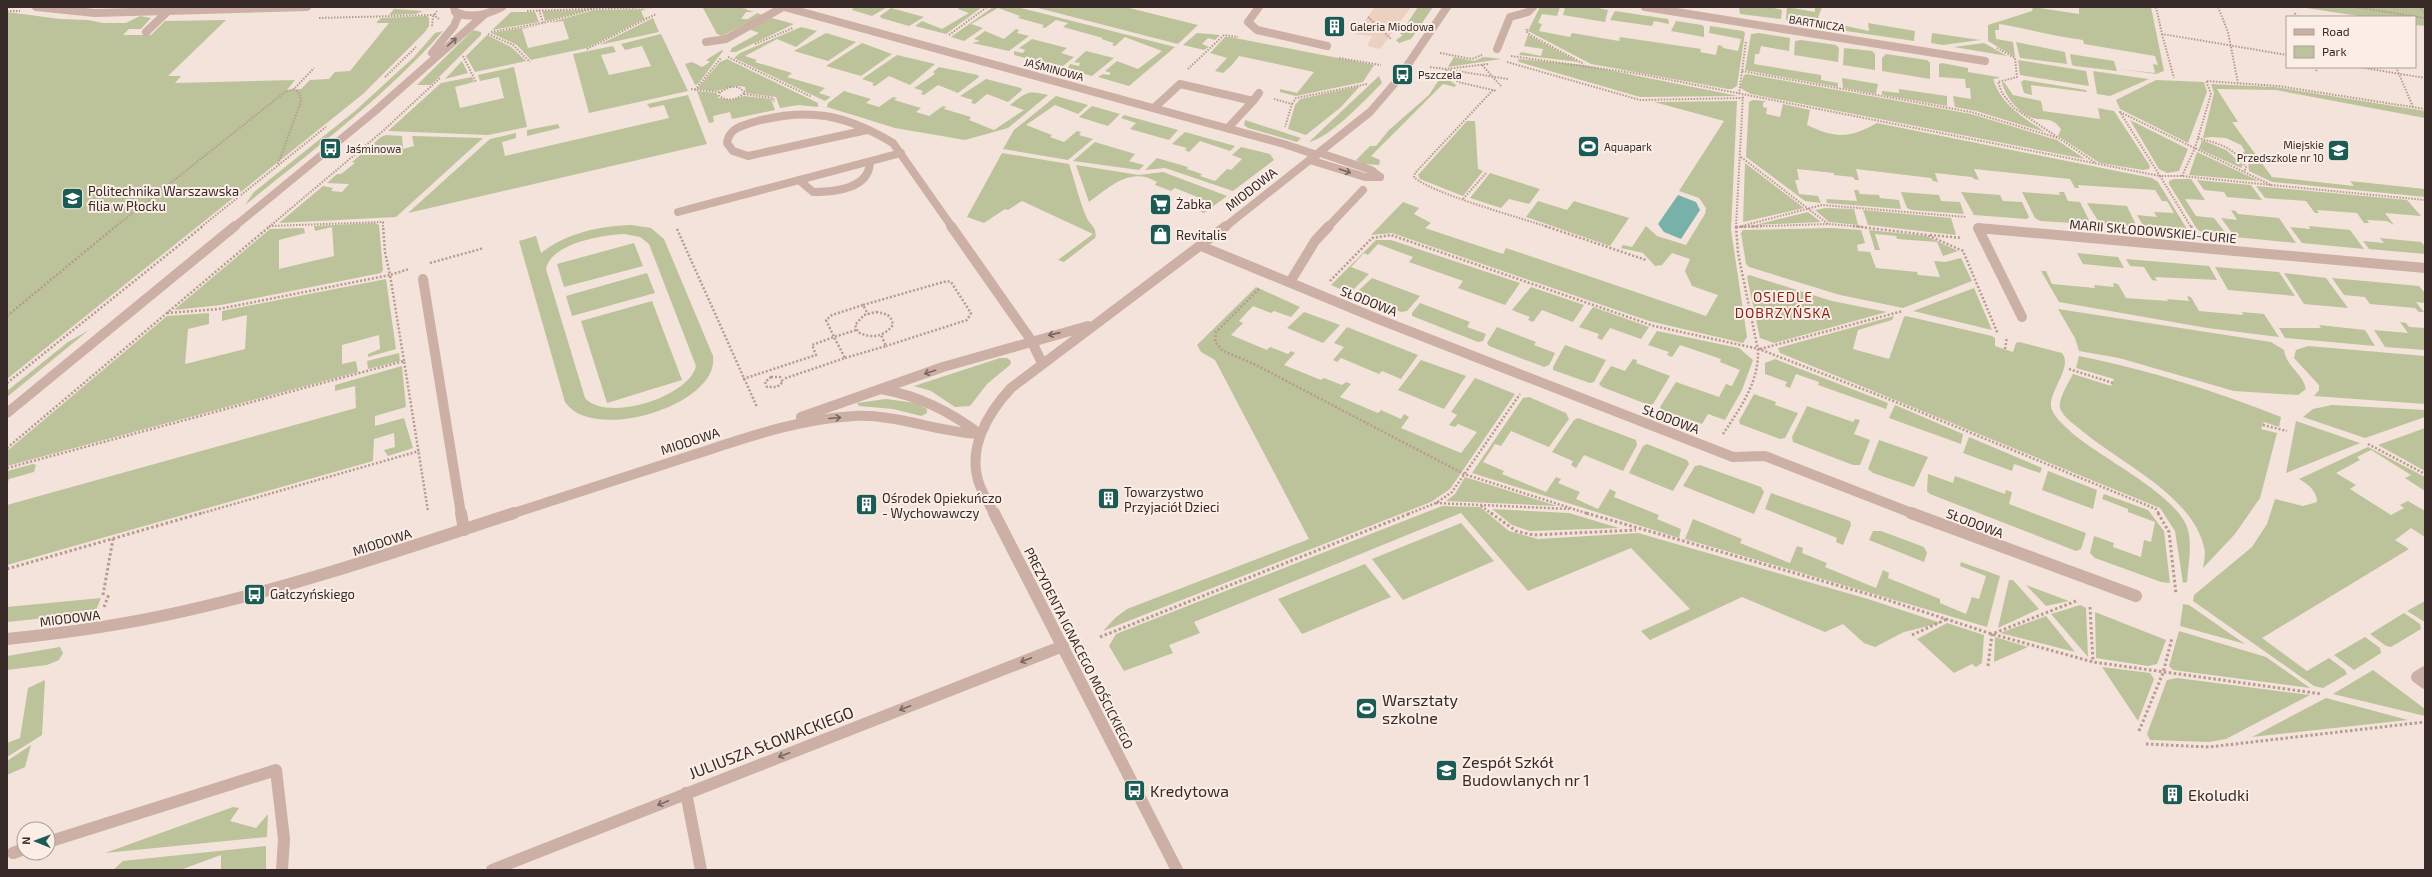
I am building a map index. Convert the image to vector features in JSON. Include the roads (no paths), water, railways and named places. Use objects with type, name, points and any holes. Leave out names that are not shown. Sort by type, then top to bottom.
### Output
[{"type":"street","points":[[36,7],[77,13],[307,7]]},
{"type":"street","points":[[454,7],[455,12],[459,14],[484,14]]},
{"type":"street","points":[[7,413],[374,112],[484,14],[502,7]]},
{"type":"street","points":[[706,42],[726,39],[784,7]]},
{"type":"street","name":"JAŚMINOWA","points":[[784,7],[1228,128],[1316,156]]},
{"type":"street","points":[[1259,7],[1248,22],[1257,30],[1327,46]]},
{"type":"street","name":"MIODOWA","points":[[980,434],[1004,395],[1042,363],[1201,246],[1365,116],[1382,98],[1405,69],[1447,7]]},
{"type":"street","points":[[1497,49],[1510,17],[1528,12],[1534,7]]},
{"type":"street","name":"BARTNICZA","points":[[1645,7],[1985,61]]},
{"type":"street","points":[[146,32],[168,11]]},
{"type":"street","points":[[412,78],[453,28],[459,14]]},
{"type":"street","points":[[1154,108],[1180,84],[1253,101]]},
{"type":"street","points":[[1228,128],[1259,93]]},
{"type":"street","points":[[867,130],[748,156],[733,151],[727,143],[728,136],[732,131],[740,126],[805,112],[867,130],[893,143],[1031,340],[1042,363]]},
{"type":"street","points":[[678,212],[901,153]]},
{"type":"street","points":[[1316,156],[1371,170],[1380,178],[1365,177],[1316,156]]},
{"type":"street","points":[[799,180],[813,192],[826,192],[862,183],[868,177],[870,162]]},
{"type":"street","points":[[1290,282],[1315,241],[1363,190]]},
{"type":"street","name":"MARII SKŁODOWSKIEJ-CURIE","points":[[2022,317],[1986,241],[1978,228],[2425,268]]},
{"type":"street","name":"SŁODOWA","points":[[1201,246],[1714,450],[1733,457],[1765,456],[1980,540],[2136,596]]},
{"type":"street","points":[[423,279],[464,530]]},
{"type":"street","points":[[756,435],[879,389],[1031,340],[1092,325]]},
{"type":"street","points":[[879,389],[907,393],[934,402],[980,434]]},
{"type":"street","points":[[756,435],[814,420],[856,416],[893,417],[956,434],[980,434]]},
{"type":"street","name":"PREZYDENTA IGNACEGO MOŚCICKIEGO","points":[[980,434],[976,466],[980,486],[1177,870]]},
{"type":"street","name":"MIODOWA","points":[[7,639],[96,629],[207,607],[318,576],[756,435]]},
{"type":"street","name":"JULIUSZA SŁOWACKIEGO","points":[[492,870],[1063,646]]},
{"type":"street","points":[[2425,672],[2417,677],[2425,683]]},
{"type":"street","points":[[56,839],[276,770],[284,839],[282,870]]},
{"type":"street","points":[[686,793],[701,870]]},
{"type":"water","points":[[1678,195],[1696,202],[1700,210],[1681,239],[1664,232],[1658,224]]},
{"type":"place","name":"Galeria Miodowa","points":[[1334,26]]},
{"type":"place","name":"Pszczela","points":[[1402,74]]},
{"type":"place","name":"Aquapark","points":[[1589,146]]},
{"type":"place","name":"Jaśminowa","points":[[331,148]]},
{"type":"place","name":"Miejskie Przedszkole nr 10","points":[[2339,150]]},
{"type":"place","name":"Politechnika Warszawska filia w Płocku","points":[[73,198]]},
{"type":"place","name":"Żabka","points":[[1161,204]]},
{"type":"place","name":"Revitalis","points":[[1160,235]]},
{"type":"place","name":"Towarzystwo Przyjaciół Dzieci","points":[[1108,499]]},
{"type":"place","name":"Ośrodek Opiekuńczo - Wychowawczy","points":[[866,505]]},
{"type":"place","name":"Gałczyńskiego","points":[[255,594]]},
{"type":"place","name":"Warsztaty szkolne","points":[[1366,708]]},
{"type":"place","name":"Zespół Szkół Budowlanych nr 1","points":[[1447,770]]},
{"type":"place","name":"Kredytowa","points":[[1135,790]]},
{"type":"place","name":"Ekoludki","points":[[2173,794]]},
{"type":"district","name":"OSIEDLE DOBRZYŃSKA","points":[[1783,304]]}]
